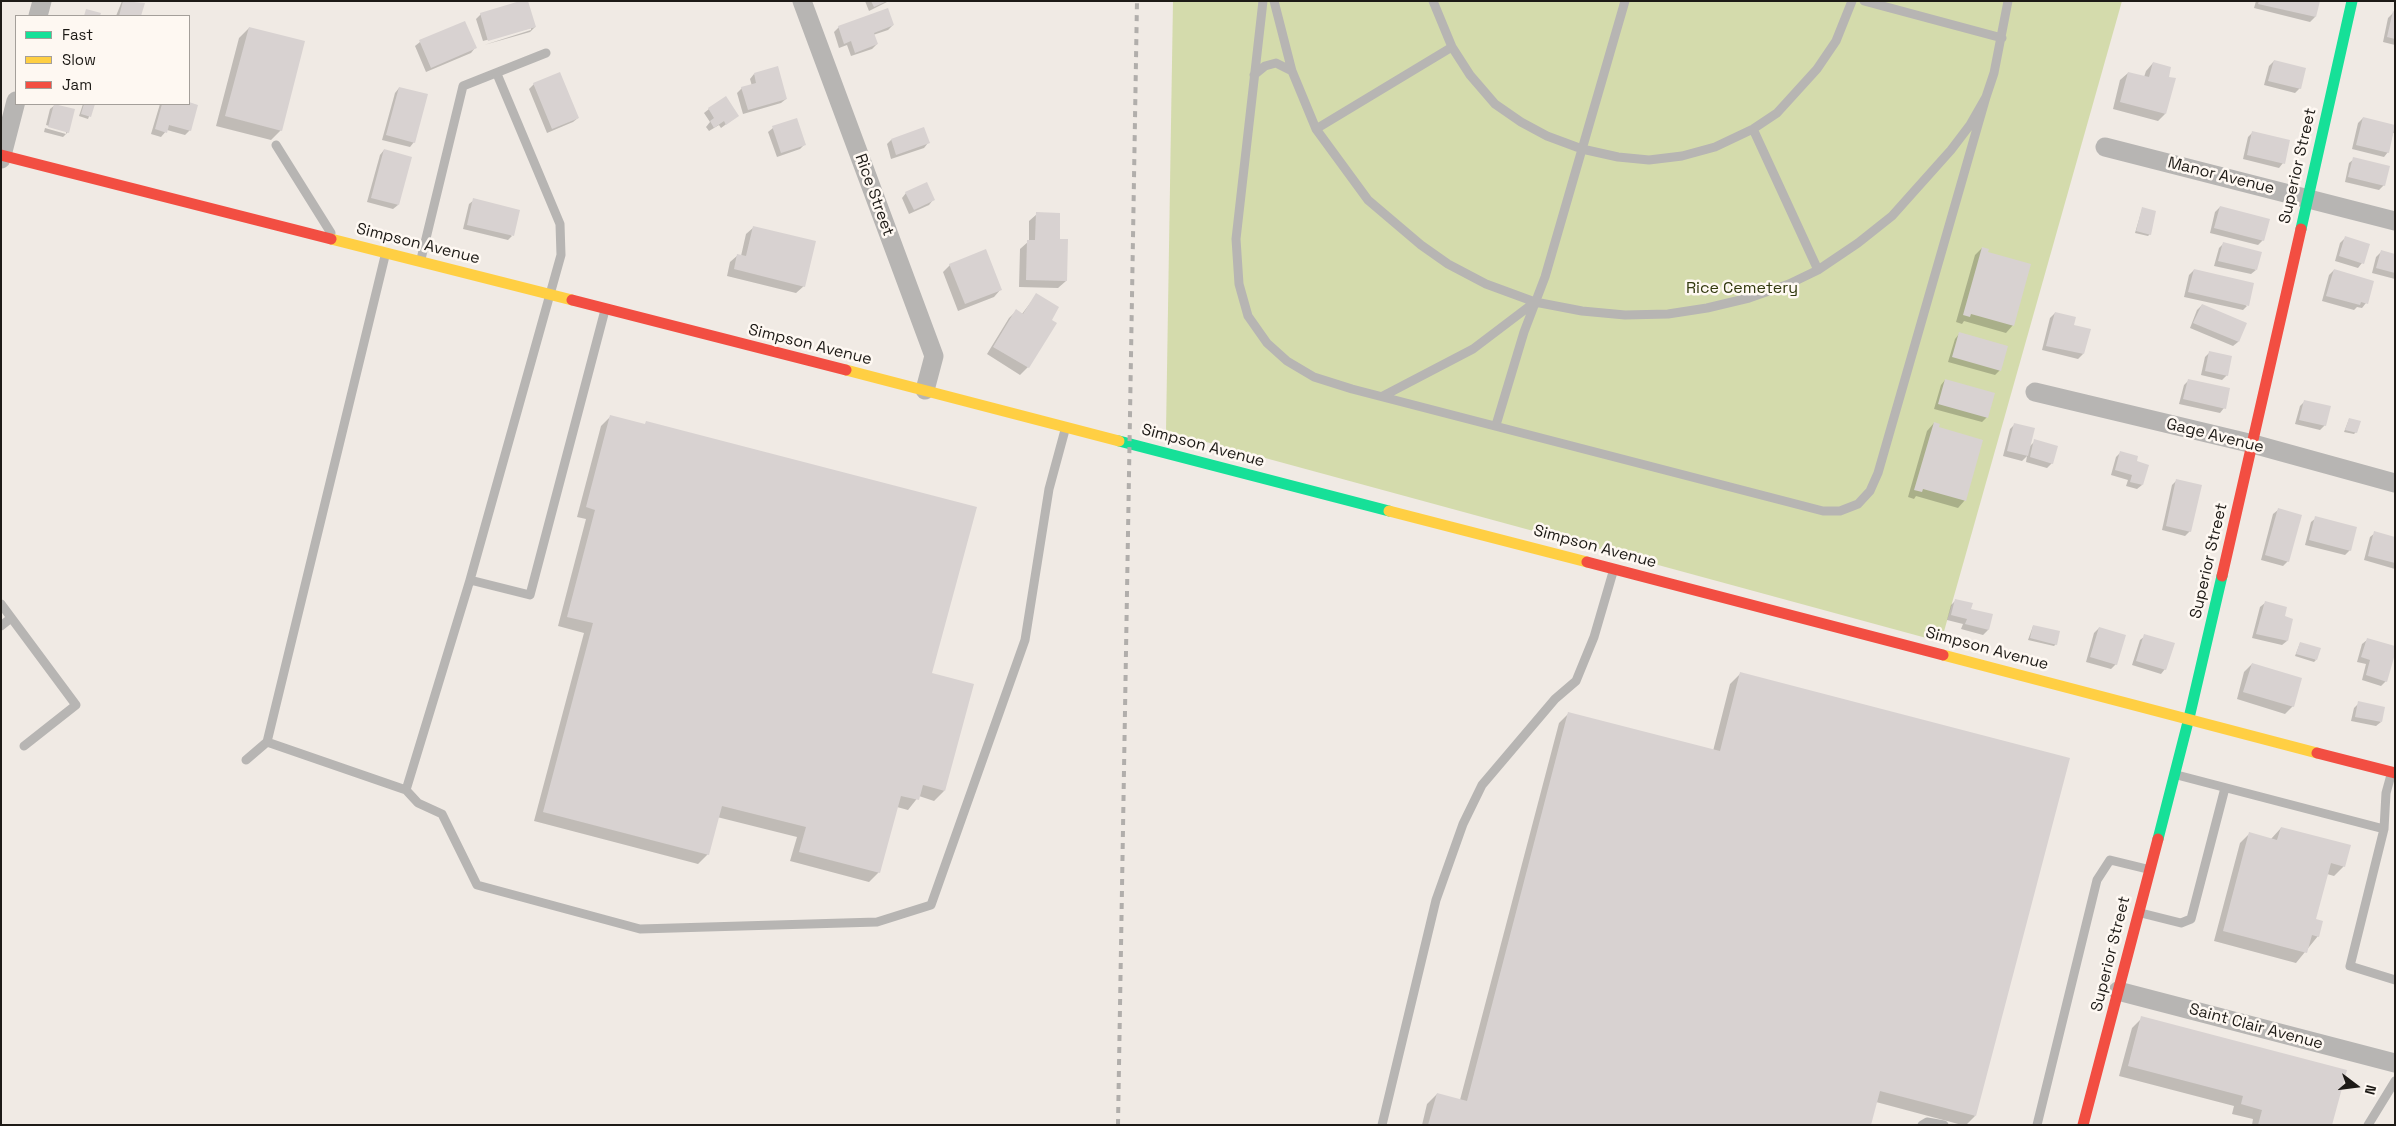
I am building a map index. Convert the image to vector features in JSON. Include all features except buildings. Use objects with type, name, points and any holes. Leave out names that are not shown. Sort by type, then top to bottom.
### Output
[{"type":"street","points":[[38,15],[42,1]]},
{"type":"street","name":"Rice Street","points":[[802,1],[934,356],[925,390]]},
{"type":"street","name":"Superior Street","points":[[2083,1125],[2189,718],[2254,444],[2352,1]]},
{"type":"street","points":[[2,156],[15,105]]},
{"type":"street","name":"Manor Avenue","points":[[2105,147],[2395,221]]},
{"type":"street","name":"Simpson Avenue","points":[[2,156],[925,390],[2393,772]]},
{"type":"street","name":"Gage Avenue","points":[[2035,392],[2254,444],[2395,483]]},
{"type":"street","name":"Saint Clair Avenue","points":[[2118,991],[2395,1063]]},
{"type":"lane","points":[[1263,1],[1236,239],[1239,284],[1248,316],[1267,343],[1287,361],[1314,377],[1823,511],[1840,511],[1858,504],[1870,491],[1878,472],[1986,97],[2002,38],[2008,1]]},
{"type":"lane","points":[[1274,1],[1292,71],[1316,129],[1368,200],[1421,245],[1448,264],[1486,284],[1535,302],[1582,311],[1626,315],[1668,314],[1749,298],[1789,284],[1818,270],[1858,243],[1892,216],[1952,150],[1970,125],[1986,97]]},
{"type":"lane","points":[[1433,1],[1452,47],[1470,75],[1495,104],[1520,122],[1547,136],[1582,149],[1649,160],[1674,157],[1715,147],[1753,130],[1776,114],[1817,69],[1836,41],[1852,1]]},
{"type":"lane","points":[[1496,426],[1535,302],[1545,277],[1625,1]]},
{"type":"lane","points":[[1864,1],[2002,38]]},
{"type":"lane","points":[[1316,129],[1452,47]]},
{"type":"lane","points":[[420,262],[463,86],[546,53]]},
{"type":"lane","points":[[1254,75],[1265,66],[1276,63],[1292,71]]},
{"type":"lane","points":[[406,790],[470,580],[548,295],[561,255],[560,224],[497,74]]},
{"type":"lane","points":[[1753,130],[1818,270]]},
{"type":"lane","points":[[276,145],[335,240]]},
{"type":"lane","points":[[246,760],[268,742],[385,253]]},
{"type":"lane","points":[[1383,396],[1473,348],[1535,302]]},
{"type":"lane","points":[[470,580],[530,595],[605,309]]},
{"type":"lane","points":[[268,742],[406,790],[418,803],[442,814],[477,885],[640,929],[877,922],[931,905],[1024,640],[1050,489],[1066,427]]},
{"type":"lane","points":[[1382,1125],[1436,900],[1463,824],[1482,785],[1555,699],[1576,681],[1594,637],[1614,569]]},
{"type":"lane","points":[[1,604],[76,705],[24,746]]},
{"type":"lane","points":[[1,626],[11,618]]},
{"type":"lane","points":[[2393,772],[2386,794],[2384,829],[2350,966],[2395,980]]},
{"type":"lane","points":[[2174,774],[2384,829]]},
{"type":"lane","points":[[2138,912],[2181,923],[2191,919],[2225,788]]},
{"type":"lane","points":[[2037,1125],[2097,880],[2110,860],[2149,869]]},
{"type":"lane","points":[[2368,1125],[2395,1081]]},
{"type":"lane","points":[[1922,1125],[1927,1122],[1944,1125]]},
{"type":"green space","name":"Rice Cemetery","points":[[1173,1],[2122,1],[1941,642],[1166,431]]},
{"type":"railway","points":[[1118,1125],[1137,1]]},
{"type":"traffic: fast","points":[[2301,229],[2352,1]]},
{"type":"traffic: fast","points":[[1119,441],[1389,511]]},
{"type":"traffic: fast","points":[[2158,839],[2189,718],[2222,576]]},
{"type":"traffic: slow","points":[[331,239],[572,300]]},
{"type":"traffic: slow","points":[[846,370],[1119,441]]},
{"type":"traffic: slow","points":[[1389,511],[1587,562]]},
{"type":"traffic: slow","points":[[1943,655],[2317,753]]},
{"type":"traffic: jam","points":[[1,155],[331,239]]},
{"type":"traffic: jam","points":[[2222,576],[2301,229]]},
{"type":"traffic: jam","points":[[572,300],[846,370]]},
{"type":"traffic: jam","points":[[1587,562],[1943,655]]},
{"type":"traffic: jam","points":[[2317,753],[2395,773]]},
{"type":"traffic: jam","points":[[2083,1125],[2158,839]]}]
